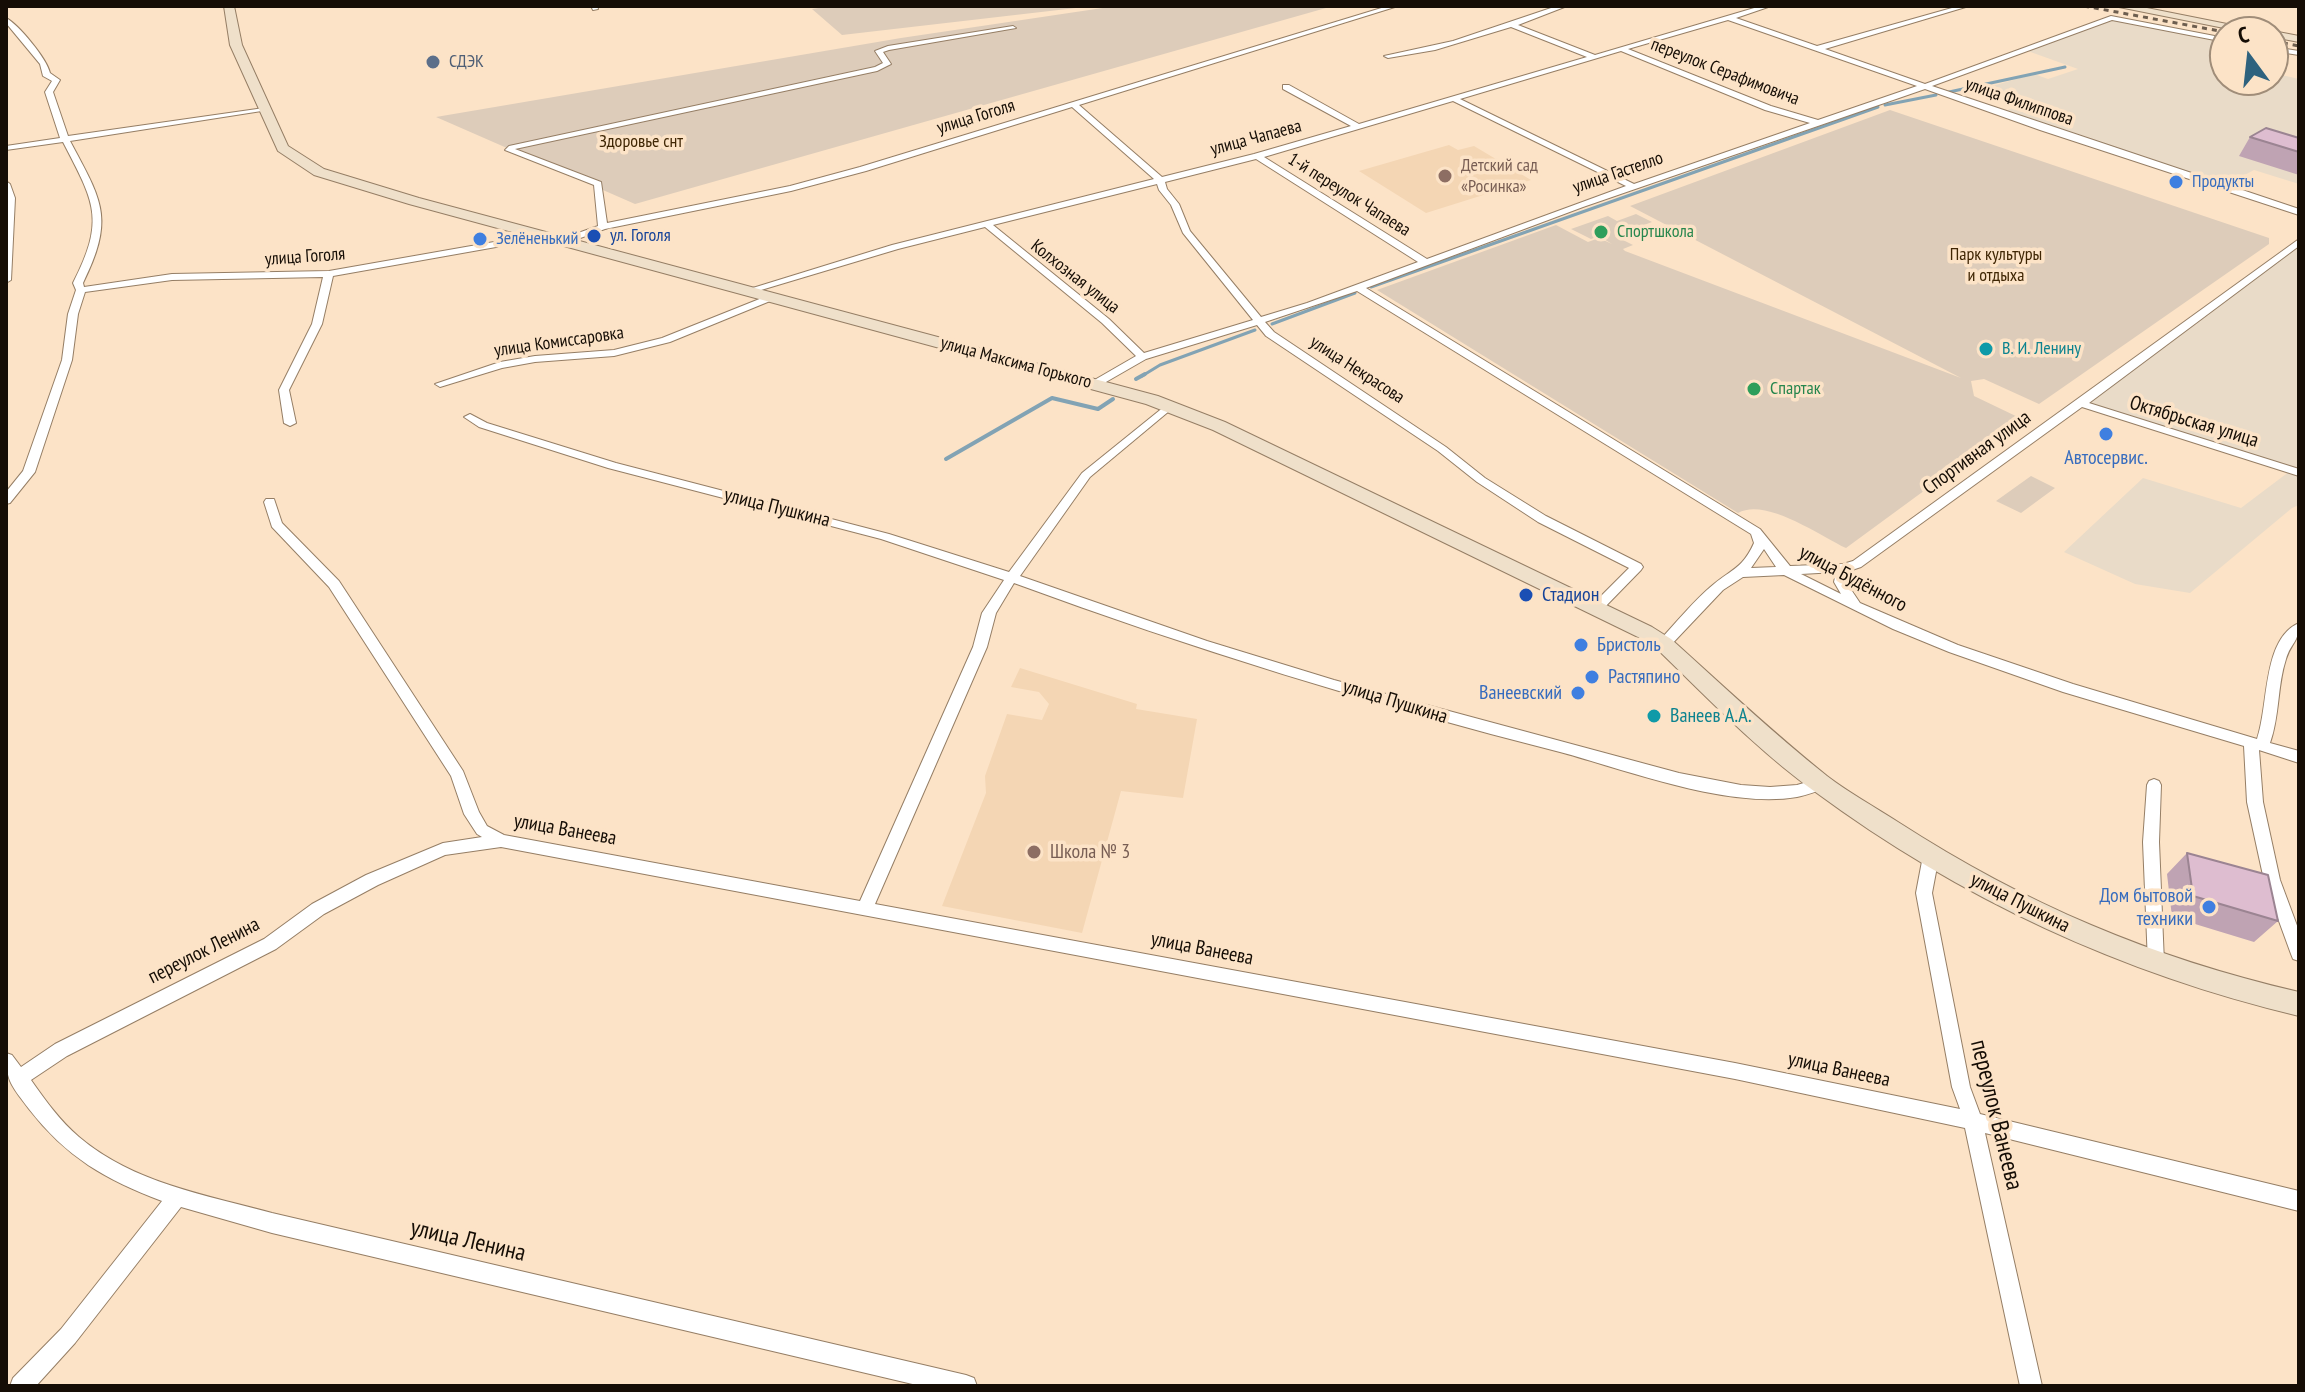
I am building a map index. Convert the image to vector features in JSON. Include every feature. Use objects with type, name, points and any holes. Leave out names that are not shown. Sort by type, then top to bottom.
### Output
[{"type":"street","name":"улица Максима Горького","points":[[229,6],[236,45],[283,148],[319,172],[362,187],[1170,405],[1596,608],[1664,644],[1821,784]]},
{"type":"street","name":"улица Гоголя","points":[[564,241],[603,227],[811,183],[1395,6]]},
{"type":"street","points":[[1388,56],[1419,52],[1513,25],[1564,6]]},
{"type":"street","name":"улица Чапаева","points":[[748,291],[804,272],[1257,156],[1768,6]]},
{"type":"street","points":[[1816,49],[1966,6]]},
{"type":"street","points":[[2119,6],[2153,9],[2209,21]]},
{"type":"street","name":"улица Филиппова","points":[[1730,18],[1923,87],[2299,212]]},
{"type":"street","name":"улица Гастелло","points":[[1095,384],[1142,357],[1358,287],[1632,186],[1923,87],[2111,18],[2209,37]]},
{"type":"street","points":[[6,20],[22,35],[34,56],[44,63],[46,74],[56,80],[49,92],[65,139],[94,194],[98,217],[92,255],[78,283],[81,290],[73,314],[67,360],[29,472],[6,500]]},
{"type":"street","points":[[1513,25],[1597,58]]},
{"type":"street","points":[[603,227],[598,184],[509,148],[877,69],[887,64],[879,51],[888,48],[1013,28]]},
{"type":"street","name":"переулок Серафимовича","points":[[1624,50],[1768,108],[1815,122]]},
{"type":"street","points":[[1286,87],[1359,127]]},
{"type":"street","points":[[1455,99],[1632,186]]},
{"type":"street","name":"улица Некрасова","points":[[1073,104],[1160,180],[1192,240],[1258,321],[1288,347],[1407,424],[1481,480],[1542,519],[1637,567],[1596,608]]},
{"type":"street","points":[[6,148],[264,110]]},
{"type":"street","name":"1-й переулок Чапаева","points":[[1257,156],[1424,261]]},
{"type":"street","points":[[6,184],[11,198],[6,280]]},
{"type":"street","name":"Колхозная улица","points":[[987,224],[1024,259],[1110,324],[1142,357]]},
{"type":"street","name":"улица Гоголя","points":[[81,290],[172,277],[329,274],[496,244],[528,232]]},
{"type":"street","name":"Спортивная улица","points":[[1740,573],[1843,568],[1865,559],[2184,329],[2299,242]]},
{"type":"street","points":[[290,423],[284,390],[317,324],[329,274]]},
{"type":"street","name":"улица Будённого","points":[[1358,287],[1756,532],[1770,544],[1786,570],[1859,608],[1979,657],[2299,757]]},
{"type":"street","name":"улица Комиссаровка","points":[[440,384],[526,360],[614,353],[666,340],[772,297]]},
{"type":"street","name":"Октябрьская улица","points":[[2079,403],[2299,473]]},
{"type":"street","points":[[866,907],[980,647],[989,613],[1011,576],[1086,475],[1170,405]]},
{"type":"street","name":"улица Пушкина","points":[[470,417],[483,425],[627,471],[816,517],[1011,576],[1088,605],[1421,712],[1695,781],[1758,793],[1788,793],[1821,784],[1931,856],[2064,927],[2156,963],[2243,991],[2299,1004]]},
{"type":"street","name":"улица Ванеева","points":[[270,502],[276,524],[334,584],[450,762],[482,830],[501,841],[1735,1071],[1973,1121],[2299,1201]]},
{"type":"street","points":[[1664,644],[1718,587],[1740,573],[1755,555],[1760,543],[1756,532]]},
{"type":"street","points":[[1843,568],[1840,582],[1859,608]]},
{"type":"street","points":[[2299,628],[2285,646],[2273,678],[2271,715],[2256,744],[2255,802],[2272,880],[2299,954]]},
{"type":"street","points":[[2154,785],[2151,842],[2156,963]]},
{"type":"street","points":[[443,849],[469,829],[472,814]]},
{"type":"street","name":"переулок Ленина","points":[[10,1067],[61,1050],[270,944],[318,909],[443,849],[501,841]]},
{"type":"street","name":"переулок Ванеева","points":[[1931,856],[1924,893],[1961,1087],[1973,1121],[2031,1386]]},
{"type":"street","name":"улица Ленина","points":[[10,1067],[53,1124],[75,1145],[100,1163],[178,1196],[272,1223],[966,1386]]},
{"type":"street","points":[[21,1386],[68,1336],[178,1196]]},
{"type":"shaded area","points":[[2111,18],[2209,37],[2209,96],[2289,96],[2289,77],[2299,79],[2299,184],[2254,170],[2222,187],[2001,113],[2028,101],[1989,87],[2034,74],[2048,79],[2078,69],[2025,50]]},
{"type":"shaded area","name":"Детский сад «Росинка»","points":[[1449,145],[1458,150],[1474,146],[1531,180],[1426,213],[1359,171]]},
{"type":"shaded area","points":[[2299,242],[2299,505],[2190,593],[2135,584],[2064,552],[2143,478],[2241,508],[2290,471],[2079,403]]},
{"type":"shaded area","name":"Школа № 3","points":[[1020,668],[1137,704],[1136,709],[1197,719],[1183,798],[1121,791],[1082,933],[942,906],[986,793],[985,776],[1007,714],[1042,720],[1049,704],[1039,692],[1011,687]]},
{"type":"green space","points":[[832,6],[1093,6],[842,35],[812,9]]},
{"type":"green space","name":"Здоровье снт","points":[[1116,6],[1333,6],[635,204],[436,117],[901,38]]},
{"type":"green space","name":"Парк культуры и отдыха","points":[[1890,110],[2269,238],[2269,244],[2039,404],[1984,379],[1971,381],[1974,396],[2022,419],[1846,548],[1777,514],[1749,509],[1738,513],[1377,290],[1556,225],[1588,242],[1599,238],[1612,244],[1599,236],[1591,239],[1571,229],[1608,216],[1617,221],[1636,214],[1652,222],[1615,236],[1633,245],[1623,249],[1625,251],[1961,378],[1630,206]]},
{"type":"green space","points":[[2031,476],[2055,488],[2021,513],[1996,501]]},
{"type":"building","points":[[2266,128],[2299,138],[2299,152],[2250,137]]},
{"type":"building","points":[[2187,853],[2268,875],[2278,921],[2193,896]]},
{"type":"waterway","points":[[1949,92],[2065,67]]},
{"type":"waterway","points":[[1885,105],[1936,95]]},
{"type":"waterway","points":[[1371,287],[1878,107]]},
{"type":"waterway","points":[[1272,324],[1355,293]]},
{"type":"waterway","points":[[1142,376],[1160,365],[1255,330]]},
{"type":"waterway","points":[[1136,379],[1145,374]]},
{"type":"waterway","points":[[946,459],[1052,398],[1098,409],[1113,399]]},
{"type":"railway","points":[[2084,6],[2209,29]]},
{"type":"railway","points":[[2289,44],[2299,46]]},
{"type":"place","name":"СДЭК","points":[[433,62]]},
{"type":"place","name":"Детский сад «Росинка»","points":[[1445,176]]},
{"type":"place","name":"Продукты","points":[[2176,182]]},
{"type":"place","name":"Спортшкола","points":[[1601,232]]},
{"type":"place","name":"ул. Гоголя","points":[[594,236]]},
{"type":"place","name":"Зелёненький","points":[[480,239]]},
{"type":"place","name":"В. И. Ленину","points":[[1986,349]]},
{"type":"place","name":"Спартак","points":[[1754,389]]},
{"type":"place","name":"Автосервис.","points":[[2106,434]]},
{"type":"place","name":"Стадион","points":[[1526,595]]},
{"type":"place","name":"Бристоль","points":[[1581,645]]},
{"type":"place","name":"Растяпино","points":[[1592,677]]},
{"type":"place","name":"Ванеевский","points":[[1578,693]]},
{"type":"place","name":"Ванеев А.А.","points":[[1654,716]]},
{"type":"place","name":"Школа № 3","points":[[1034,852]]},
{"type":"place","name":"Дом бытовой техники","points":[[2209,907]]}]
